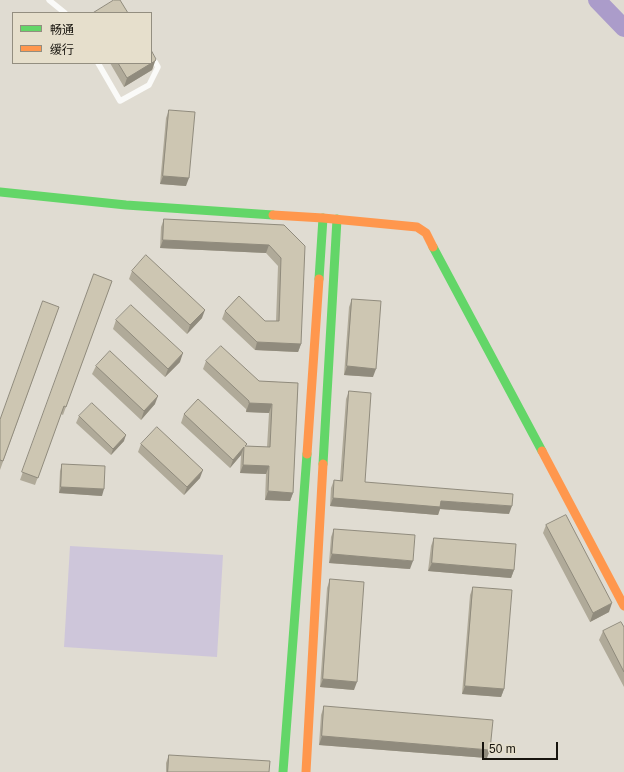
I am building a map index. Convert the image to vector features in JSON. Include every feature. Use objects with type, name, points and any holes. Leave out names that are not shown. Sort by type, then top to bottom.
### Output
[{"type":"main road","points":[[0,192],[126,205],[337,219],[417,227],[426,233],[624,606]]},
{"type":"main road","points":[[283,772],[314,364],[323,218]]},
{"type":"main road","points":[[306,772],[337,219]]},
{"type":"lane","points":[[50,0],[65,12]]},
{"type":"lane","points":[[99,64],[120,100],[149,85],[158,66],[152,57]]},
{"type":"shaded area","points":[[70,546],[223,555],[217,657],[64,647]]},
{"type":"building","points":[[114,0],[120,0],[127,12],[95,12]]},
{"type":"building","points":[[152,52],[156,59],[152,63]]},
{"type":"building","points":[[119,64],[150,64],[127,78]]},
{"type":"building","points":[[169,110],[195,112],[189,178],[163,176]]},
{"type":"building","points":[[164,219],[284,225],[305,246],[301,344],[257,342],[225,311],[239,296],[265,321],[279,321],[281,258],[269,245],[163,240]]},
{"type":"building","points":[[146,255],[205,310],[190,325],[132,271]]},
{"type":"building","points":[[94,274],[112,281],[66,407],[64,406],[38,478],[22,472]]},
{"type":"building","points":[[352,299],[381,301],[376,369],[347,366]]},
{"type":"building","points":[[43,301],[59,307],[3,461],[0,460],[0,420]]},
{"type":"building","points":[[131,305],[183,353],[168,369],[116,320]]},
{"type":"building","points":[[221,346],[259,381],[298,383],[293,493],[268,491],[269,466],[243,465],[244,447],[233,460],[184,414],[198,399],[247,444],[245,446],[270,447],[272,404],[249,403],[249,401],[206,361]]},
{"type":"building","points":[[110,351],[158,396],[144,411],[96,366]]},
{"type":"building","points":[[349,391],[371,393],[365,482],[513,494],[512,506],[441,501],[440,507],[333,498],[334,480],[342,481]]},
{"type":"building","points":[[92,403],[126,435],[113,449],[79,416]]},
{"type":"building","points":[[157,427],[203,470],[187,487],[141,444]]},
{"type":"building","points":[[62,464],[105,466],[104,489],[61,487]]},
{"type":"building","points":[[566,515],[612,603],[593,613],[546,525]]},
{"type":"building","points":[[334,529],[415,535],[413,561],[332,554]]},
{"type":"building","points":[[434,538],[516,544],[514,570],[432,563]]},
{"type":"building","points":[[330,579],[364,582],[357,682],[323,679]]},
{"type":"building","points":[[473,587],[512,590],[504,689],[465,686]]},
{"type":"building","points":[[621,622],[624,627],[624,672],[603,631]]},
{"type":"building","points":[[324,706],[493,720],[490,750],[322,736]]},
{"type":"building","points":[[169,755],[270,761],[269,772],[168,772]]},
{"type":"waterway","points":[[597,0],[624,28]]},
{"type":"traffic: fast","points":[[0,192],[126,205],[273,215]]},
{"type":"traffic: fast","points":[[319,279],[323,218]]},
{"type":"traffic: fast","points":[[323,464],[337,219]]},
{"type":"traffic: fast","points":[[433,247],[542,451]]},
{"type":"traffic: fast","points":[[283,772],[307,454]]},
{"type":"traffic: slow","points":[[273,215],[417,227],[426,233],[433,247]]},
{"type":"traffic: slow","points":[[307,454],[319,279]]},
{"type":"traffic: slow","points":[[542,451],[624,606]]},
{"type":"traffic: slow","points":[[306,772],[323,464]]}]
